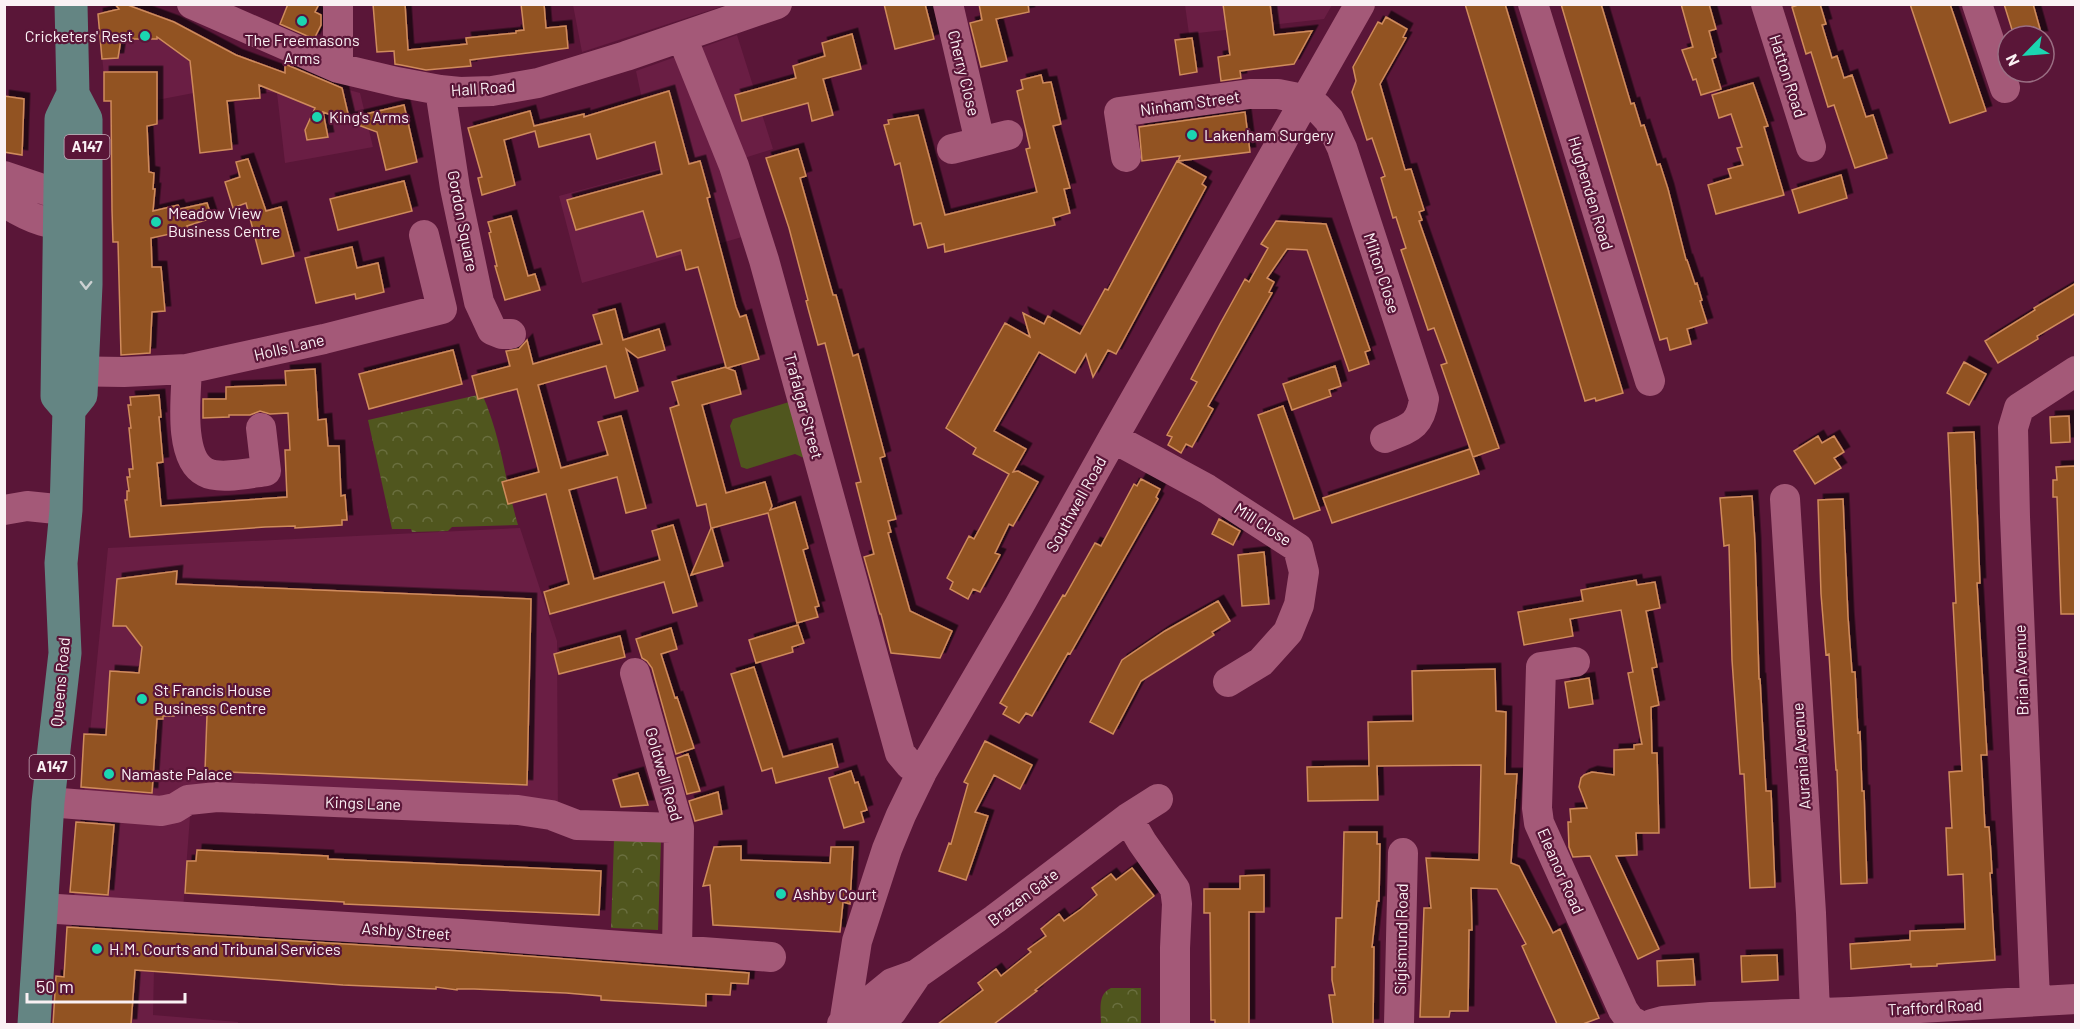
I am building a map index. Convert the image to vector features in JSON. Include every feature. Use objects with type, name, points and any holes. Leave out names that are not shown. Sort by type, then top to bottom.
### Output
[{"type":"main road","name":"Queens Road","points":[[34,1024],[48,802],[65,653],[61,562],[66,510],[69,410],[81,395],[69,371],[86,285],[72,213],[61,119],[73,94],[71,4]]},
{"type":"street","name":"Hall Road","points":[[192,4],[338,68],[440,90],[492,91],[538,83],[682,37],[718,14],[777,4]]},
{"type":"street","points":[[338,4],[338,68]]},
{"type":"street","name":"Cherry Close","points":[[948,4],[994,138],[952,149]]},
{"type":"street","name":"Southwell Road","points":[[843,1024],[857,940],[887,849],[923,770],[1019,606],[1360,4]]},
{"type":"street","name":"Hughenden Road","points":[[1533,4],[1650,381]]},
{"type":"street","name":"Hatton Road","points":[[1766,4],[1811,147]]},
{"type":"street","points":[[1977,4],[2005,88]]},
{"type":"street","name":"Trafalgar Street","points":[[682,37],[734,166],[764,260],[900,753],[910,765],[923,770]]},
{"type":"street","name":"Gordon Square","points":[[440,90],[455,188],[479,302],[492,330],[501,334],[511,334]]},
{"type":"street","name":"Ninham Street","points":[[1126,157],[1119,112],[1250,94],[1278,94],[1305,102]]},
{"type":"street","name":"Milton Close","points":[[1305,102],[1317,107],[1329,120],[1335,132],[1424,399],[1422,413],[1412,426],[1385,438]]},
{"type":"street","points":[[4,176],[72,213]]},
{"type":"street","points":[[4,202],[40,221],[72,213]]},
{"type":"street","name":"Holls Lane","points":[[69,371],[187,369],[324,339],[442,309],[424,235]]},
{"type":"street","points":[[187,369],[186,421],[190,458],[204,472],[266,483],[261,428]]},
{"type":"street","name":"Brian Avenue","points":[[2035,1000],[2013,428],[2019,408],[2076,371]]},
{"type":"street","name":"Mill Close","points":[[1113,438],[1207,489],[1298,548],[1304,572],[1299,605],[1288,632],[1261,662],[1228,682]]},
{"type":"street","name":"Aurania Avenue","points":[[1785,499],[1815,1012]]},
{"type":"street","points":[[4,510],[27,506],[66,510]]},
{"type":"street","name":"Eleanor Road","points":[[1575,662],[1532,663],[1539,823],[1623,1010],[1630,1020],[1637,1024]]},
{"type":"street","name":"Goldwell Road","points":[[635,673],[679,828],[677,950]]},
{"type":"street","name":"Kings Lane","points":[[48,802],[161,812],[175,808],[188,800],[217,797],[518,810],[551,814],[578,825],[679,828]]},
{"type":"street","name":"Brazen Gate","points":[[843,1024],[892,983],[917,974],[1128,818],[1158,800]]},
{"type":"street","points":[[1128,818],[1175,889],[1177,904],[1175,1024]]},
{"type":"street","name":"Sigismund Road","points":[[1399,1024],[1403,853]]},
{"type":"street","name":"Ashby Street","points":[[40,908],[771,957]]},
{"type":"street","name":"Brazen Gate","points":[[876,1024],[892,1011],[917,974]]},
{"type":"street","name":"Trafford Road","points":[[1652,1024],[1711,1017],[1815,1012],[1850,1018],[2035,1000],[2076,999]]},
{"type":"shaded area","points":[[573,4],[726,5],[582,52]]},
{"type":"shaded area","points":[[1185,5],[1332,5],[1324,19],[1189,34]]},
{"type":"shaded area","points":[[130,6],[263,66],[360,93],[373,147],[285,163],[277,93],[225,87],[157,100],[111,101],[104,76],[98,14]]},
{"type":"shaded area","points":[[737,35],[773,149],[741,159],[763,231],[582,283],[559,196],[662,168],[636,71]]},
{"type":"shaded area","points":[[520,528],[557,641],[558,825],[191,803],[182,923],[155,922],[153,1015],[238,1022],[238,1024],[66,1024],[71,929],[108,548]]},
{"type":"green space","points":[[482,394],[498,442],[518,525],[452,527],[448,531],[412,532],[411,529],[392,529],[368,420]]},
{"type":"green space","points":[[789,402],[804,458],[795,454],[747,469],[741,467],[730,426],[733,419]]},
{"type":"green space","points":[[614,840],[661,841],[658,930],[611,928]]},
{"type":"green space","points":[[1111,988],[1141,988],[1141,1024],[1101,1024],[1102,999]]},
{"type":"building","points":[[115,4],[125,4],[174,22],[236,55],[285,73],[285,64],[342,88],[349,118],[404,105],[417,162],[386,170],[377,132],[323,112],[328,137],[307,140],[305,130],[315,108],[259,85],[260,98],[227,101],[232,149],[200,153],[190,61],[157,37],[157,39],[121,39],[118,58],[102,59],[98,14],[119,9]]},
{"type":"building","name":"The Freemasons Arms","points":[[288,4],[319,4],[315,12],[321,15],[321,25],[314,39],[280,24]]},
{"type":"building","points":[[373,4],[405,4],[408,50],[467,44],[466,38],[516,33],[516,31],[524,30],[521,4],[544,4],[546,28],[566,26],[568,48],[470,60],[471,66],[426,70],[395,64],[394,51],[377,52]]},
{"type":"building","points":[[884,4],[925,4],[934,39],[895,49]]},
{"type":"building","points":[[979,4],[1028,4],[1029,12],[996,19],[1007,61],[981,67],[970,23],[982,20]]},
{"type":"building","points":[[1223,4],[1270,4],[1274,35],[1312,31],[1294,64],[1240,71],[1241,78],[1221,81],[1218,57],[1230,55]]},
{"type":"building","points":[[1465,4],[1505,4],[1623,393],[1596,401],[1595,398],[1585,401]]},
{"type":"building","points":[[1561,4],[1601,4],[1631,104],[1634,103],[1641,126],[1644,125],[1657,165],[1660,164],[1686,260],[1702,300],[1700,301],[1707,323],[1687,329],[1691,344],[1670,350],[1667,338],[1660,340]]},
{"type":"building","points":[[1681,4],[1709,4],[1716,29],[1709,31],[1716,57],[1712,59],[1721,89],[1701,95],[1696,79],[1693,80],[1682,50],[1693,47]]},
{"type":"building","points":[[1801,4],[1820,4],[1826,24],[1822,25],[1832,58],[1837,56],[1844,78],[1852,75],[1866,117],[1873,115],[1887,158],[1855,168],[1834,105],[1828,107],[1811,52],[1806,54],[1792,7]]},
{"type":"building","points":[[1910,4],[1950,4],[1986,111],[1950,123]]},
{"type":"building","points":[[2004,4],[2033,4],[2039,24],[2010,24]]},
{"type":"building","points":[[1386,17],[1407,29],[1403,37],[1406,38],[1380,84],[1405,170],[1411,169],[1424,210],[1419,212],[1422,220],[1419,221],[1499,448],[1473,457],[1441,365],[1447,363],[1434,328],[1428,330],[1401,250],[1406,248],[1396,217],[1393,218],[1381,178],[1385,176],[1372,138],[1367,140],[1352,92],[1356,81],[1353,67],[1378,22],[1382,24]]},
{"type":"building","points":[[852,34],[861,69],[823,79],[833,115],[812,121],[808,103],[742,121],[735,95],[796,78],[793,66],[825,56],[822,43]]},
{"type":"building","points":[[1192,38],[1197,72],[1180,75],[1175,40]]},
{"type":"building","points":[[104,72],[157,72],[157,124],[147,126],[149,172],[154,173],[153,211],[178,205],[180,209],[207,203],[212,218],[187,226],[189,230],[151,238],[152,267],[161,267],[165,311],[152,312],[150,353],[121,355],[118,242],[113,242],[111,101],[104,101]]},
{"type":"building","points":[[1041,75],[1043,83],[1051,82],[1061,124],[1053,126],[1070,188],[1064,189],[1070,213],[1053,218],[1055,225],[945,252],[944,244],[928,248],[921,223],[914,225],[900,163],[895,165],[884,125],[889,124],[888,120],[918,115],[945,215],[1037,192],[1026,149],[1030,148],[1017,91],[1023,89],[1021,80]]},
{"type":"building","points":[[1753,83],[1768,126],[1764,127],[1784,195],[1716,214],[1708,185],[1731,178],[1728,169],[1743,165],[1737,148],[1742,147],[1731,114],[1719,118],[1712,95]]},
{"type":"building","points":[[669,91],[689,164],[700,161],[710,197],[707,198],[736,307],[740,317],[746,315],[759,359],[727,368],[735,371],[741,394],[702,405],[726,493],[765,482],[772,506],[770,510],[795,502],[808,548],[803,550],[819,606],[815,607],[818,617],[797,623],[768,513],[712,528],[723,566],[691,575],[711,528],[706,504],[697,506],[670,408],[679,405],[672,382],[726,367],[698,267],[686,270],[681,250],[657,257],[643,211],[576,230],[567,200],[662,174],[655,142],[597,159],[590,134],[539,147],[535,131],[504,140],[515,185],[482,195],[478,178],[482,177],[468,128],[530,111],[534,126],[584,114],[584,117]]},
{"type":"building","points":[[4,96],[24,99],[22,155],[4,152]]},
{"type":"building","name":"Lakenham Surgery","points":[[1245,112],[1250,152],[1178,161],[1180,156],[1142,161],[1139,127]]},
{"type":"building","points":[[798,149],[806,176],[800,178],[833,295],[836,295],[853,356],[858,354],[885,456],[880,458],[896,519],[888,521],[891,532],[888,533],[910,611],[952,631],[940,658],[891,653],[864,557],[874,554],[856,483],[861,482],[825,343],[818,345],[789,228],[766,158]]},
{"type":"building","points":[[248,159],[266,211],[281,207],[294,256],[262,264],[246,203],[233,208],[225,182],[240,177],[236,162]]},
{"type":"building","points":[[1177,161],[1206,177],[1202,184],[1206,187],[1116,354],[1108,350],[1093,377],[1086,354],[1075,373],[1039,352],[994,431],[1026,449],[1013,472],[1018,471],[1038,482],[1013,526],[1009,524],[995,553],[1000,555],[980,592],[973,589],[968,599],[950,589],[953,582],[947,578],[969,536],[974,539],[1009,474],[973,454],[976,448],[946,428],[1005,323],[1030,337],[1023,313],[1044,324],[1048,316],[1080,334],[1105,289],[1108,290]]},
{"type":"building","points":[[1841,175],[1847,198],[1799,213],[1792,190]]},
{"type":"building","points":[[404,181],[412,211],[338,230],[330,199]]},
{"type":"building","points":[[511,216],[528,276],[535,274],[540,290],[505,300],[495,266],[497,266],[488,222]]},
{"type":"building","points":[[1276,221],[1326,224],[1370,350],[1365,352],[1369,364],[1349,371],[1307,250],[1287,249],[1267,278],[1274,282],[1269,292],[1272,293],[1208,406],[1213,409],[1192,447],[1186,444],[1181,453],[1168,445],[1172,437],[1167,435],[1197,382],[1191,379],[1220,324],[1245,279],[1249,282],[1268,248],[1261,244]]},
{"type":"building","points":[[352,247],[357,268],[378,263],[384,292],[356,299],[355,294],[316,303],[305,258]]},
{"type":"building","points":[[2076,283],[2076,313],[1998,363],[1985,341]]},
{"type":"building","points":[[615,309],[623,340],[659,329],[665,350],[638,358],[626,349],[638,391],[615,398],[606,366],[538,385],[561,468],[608,455],[598,422],[621,416],[646,508],[626,513],[617,477],[569,490],[594,579],[660,560],[652,531],[673,525],[697,606],[673,613],[664,582],[550,614],[544,592],[569,584],[546,494],[508,504],[502,482],[539,472],[517,389],[478,399],[472,376],[510,366],[506,351],[519,349],[527,340],[533,364],[602,344],[593,315]]},
{"type":"building","points":[[453,350],[462,384],[369,409],[359,374]]},
{"type":"building","points":[[1964,362],[1986,374],[1969,405],[1947,393]]},
{"type":"building","points":[[1335,366],[1341,386],[1329,390],[1331,396],[1292,410],[1283,384]]},
{"type":"building","points":[[315,369],[318,420],[326,419],[328,446],[339,446],[341,496],[345,495],[347,520],[342,520],[342,525],[265,527],[130,537],[125,500],[127,500],[127,491],[129,491],[127,477],[130,477],[129,469],[133,469],[128,405],[131,405],[130,397],[159,395],[163,462],[157,463],[161,506],[287,497],[285,450],[290,450],[288,413],[270,414],[260,411],[250,415],[203,418],[203,399],[226,399],[226,387],[286,385],[285,371]]},
{"type":"building","points":[[1283,406],[1320,510],[1294,519],[1258,415]]},
{"type":"building","points":[[2069,416],[2070,442],[2051,443],[2050,417]]},
{"type":"building","points":[[1974,432],[1980,583],[1977,583],[1987,755],[1981,755],[1985,827],[1989,827],[1991,855],[1995,960],[1937,964],[1937,966],[1911,967],[1911,964],[1851,969],[1850,944],[1910,940],[1910,931],[1965,929],[1963,874],[1948,875],[1946,828],[1952,828],[1949,772],[1962,771],[1953,603],[1956,603],[1948,433]]},
{"type":"building","points":[[1818,436],[1822,443],[1834,436],[1844,452],[1834,458],[1841,468],[1815,484],[1794,451]]},
{"type":"building","points":[[1470,449],[1479,474],[1332,523],[1323,498]]},
{"type":"building","points":[[2076,466],[2076,614],[2061,614],[2057,497],[2053,497],[2053,480],[2057,480],[2056,467]]},
{"type":"building","points":[[1141,479],[1160,489],[1156,497],[1158,499],[1032,716],[1026,713],[1019,723],[1003,714],[1007,707],[1000,703],[1095,543],[1101,546],[1134,484],[1137,486]]},
{"type":"building","points":[[1752,496],[1759,679],[1766,791],[1771,791],[1775,887],[1750,888],[1744,774],[1740,774],[1732,660],[1729,545],[1724,546],[1720,498]]},
{"type":"building","points":[[1843,499],[1848,617],[1852,672],[1855,672],[1858,733],[1860,732],[1862,791],[1864,791],[1867,883],[1841,884],[1837,770],[1829,654],[1826,655],[1821,594],[1818,500]]},
{"type":"building","points":[[1219,519],[1240,531],[1233,545],[1212,534]]},
{"type":"building","points":[[1264,552],[1269,604],[1242,606],[1238,555]]},
{"type":"building","points":[[177,571],[176,584],[531,599],[527,785],[205,771],[207,715],[174,714],[174,716],[163,716],[163,719],[157,719],[152,793],[81,787],[84,734],[106,735],[110,671],[139,673],[142,647],[126,626],[113,626],[117,579]]},
{"type":"building","points":[[1636,580],[1637,585],[1655,582],[1660,608],[1646,611],[1657,667],[1652,668],[1659,705],[1651,707],[1652,753],[1657,753],[1659,833],[1636,833],[1637,855],[1616,856],[1659,949],[1638,959],[1590,856],[1573,857],[1569,847],[1570,809],[1587,808],[1579,787],[1581,778],[1592,772],[1614,775],[1614,750],[1634,749],[1634,745],[1642,744],[1628,673],[1633,672],[1621,610],[1570,619],[1573,636],[1524,645],[1518,612],[1583,601],[1581,590]]},
{"type":"building","points":[[1218,601],[1230,621],[1212,632],[1214,635],[1141,681],[1113,734],[1090,722],[1122,660],[1165,631]]},
{"type":"building","points":[[798,625],[804,643],[792,647],[793,652],[756,663],[749,640]]},
{"type":"building","points":[[671,628],[677,649],[661,654],[694,748],[676,754],[652,668],[642,658],[636,639]]},
{"type":"building","points":[[620,636],[625,657],[559,674],[554,654]]},
{"type":"building","points":[[754,667],[783,757],[832,744],[838,767],[776,783],[772,768],[762,771],[731,674]]},
{"type":"building","points":[[1495,669],[1496,711],[1506,712],[1505,774],[1517,774],[1511,863],[1519,866],[1553,933],[1560,929],[1599,1018],[1583,1024],[1557,1024],[1522,946],[1526,944],[1497,889],[1471,888],[1472,930],[1469,930],[1468,1011],[1450,1011],[1449,1017],[1420,1017],[1424,908],[1431,908],[1426,858],[1479,860],[1481,765],[1377,766],[1378,800],[1308,801],[1307,767],[1369,766],[1368,722],[1413,721],[1412,671]]},
{"type":"building","points":[[1589,678],[1593,704],[1569,708],[1565,682]]},
{"type":"building","points":[[985,741],[1032,765],[1020,789],[994,775],[975,812],[988,816],[966,880],[939,871],[949,843],[951,844],[968,784],[964,782]]},
{"type":"building","points":[[688,754],[700,791],[687,794],[677,758]]},
{"type":"building","points":[[851,771],[855,783],[858,782],[867,810],[861,812],[864,822],[844,828],[829,778]]},
{"type":"building","points":[[638,773],[648,805],[621,807],[613,780]]},
{"type":"building","points":[[718,792],[722,814],[695,821],[689,801]]},
{"type":"building","points":[[76,822],[114,825],[108,895],[70,892]]},
{"type":"building","points":[[1344,832],[1377,832],[1377,844],[1380,844],[1379,901],[1377,901],[1372,947],[1374,947],[1373,1024],[1333,1024],[1329,995],[1335,995],[1332,967],[1335,967],[1336,918],[1342,918]]},
{"type":"building","name":"Ashby Court","points":[[741,846],[741,860],[830,863],[831,847],[853,847],[850,904],[843,902],[840,932],[713,925],[710,885],[703,886],[714,847]]},
{"type":"building","points":[[197,850],[328,856],[328,859],[601,871],[599,915],[344,904],[344,902],[185,893],[187,861],[196,861]]},
{"type":"building","points":[[1132,868],[1154,896],[1035,990],[1037,991],[994,1024],[938,1024],[983,990],[978,983],[996,969],[1001,976],[1031,952],[1028,949],[1046,936],[1041,929],[1059,914],[1064,921],[1097,895],[1092,888],[1111,874],[1116,880]]},
{"type":"building","points":[[1264,875],[1264,912],[1249,912],[1249,1024],[1215,1024],[1215,1020],[1211,1020],[1210,913],[1204,913],[1204,889],[1240,889],[1240,876]]},
{"type":"building","points":[[67,927],[461,951],[749,973],[748,984],[731,983],[730,995],[706,994],[706,1006],[601,1000],[601,996],[566,993],[343,985],[135,970],[131,1024],[53,1024],[56,976],[64,977]]},
{"type":"building","points":[[1777,955],[1778,980],[1742,982],[1741,956]]},
{"type":"building","points":[[1693,959],[1695,985],[1658,986],[1657,961]]},
{"type":"place","name":"The Freemasons Arms","points":[[302,21]]},
{"type":"place","name":"Cricketers' Rest","points":[[145,36]]},
{"type":"place","name":"King's Arms","points":[[317,117]]},
{"type":"place","name":"Lakenham Surgery","points":[[1192,135]]},
{"type":"place","name":"Meadow View Business Centre","points":[[156,222]]},
{"type":"place","name":"St Francis House Business Centre","points":[[142,699]]},
{"type":"place","name":"Namaste Palace","points":[[109,774]]},
{"type":"place","name":"Ashby Court","points":[[781,894]]},
{"type":"place","name":"H.M. Courts and Tribunal Services","points":[[97,949]]}]
